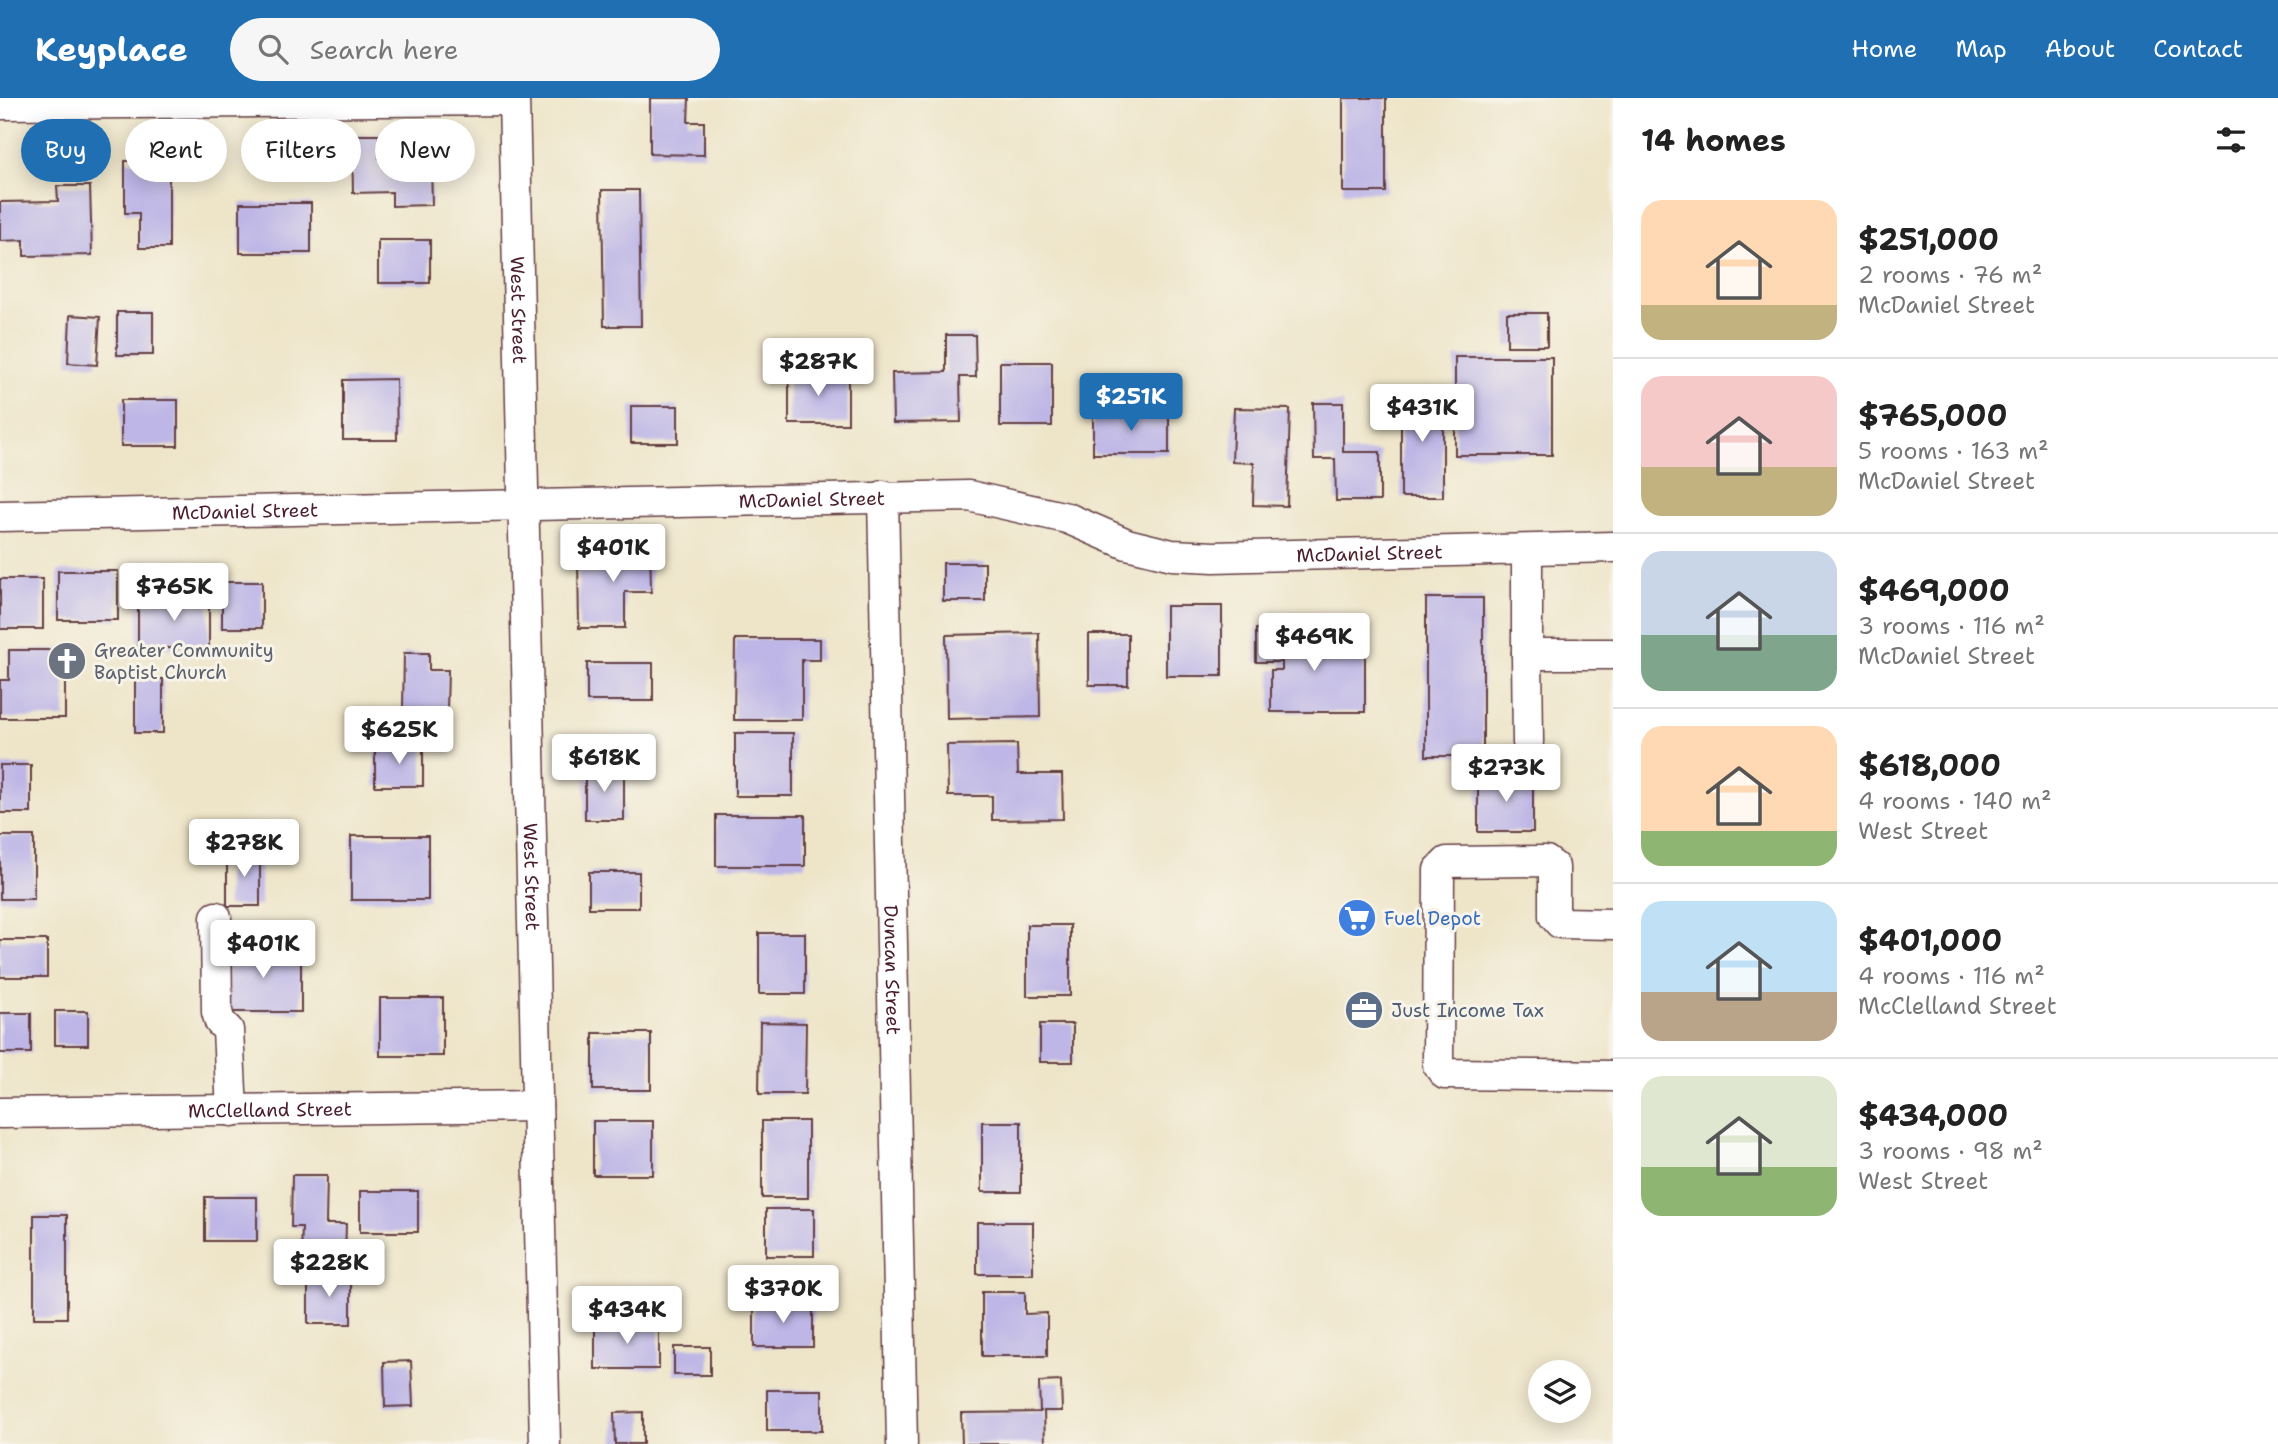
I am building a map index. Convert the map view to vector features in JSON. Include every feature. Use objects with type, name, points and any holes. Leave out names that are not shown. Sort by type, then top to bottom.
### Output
[{"type":"street","points":[[0,104],[514,99]]},
{"type":"street","name":"West Street","points":[[514,99],[545,1444]]},
{"type":"street","name":"Duncan Street","points":[[883,496],[902,1444]]},
{"type":"street","name":"McDaniel Street","points":[[0,516],[969,496],[1067,518],[1127,544],[1172,555],[1214,557],[1613,547]]},
{"type":"street","points":[[1527,551],[1528,743]]},
{"type":"street","points":[[1527,654],[1613,654]]},
{"type":"street","points":[[1613,924],[1560,923],[1554,916],[1554,867],[1546,862],[1447,862],[1439,870],[1438,1065],[1445,1074],[1613,1076]]},
{"type":"street","points":[[216,917],[217,1012],[220,1022],[228,1030],[232,1111]]},
{"type":"street","name":"McClelland Street","points":[[0,1113],[537,1106]]},
{"type":"building","points":[[650,98],[689,98],[688,122],[704,122],[704,155],[650,154]]},
{"type":"building","points":[[1343,98],[1386,98],[1386,192],[1343,192]]},
{"type":"building","points":[[361,135],[375,135],[375,182],[432,182],[432,205],[392,206],[392,192],[353,193],[353,182],[361,182]]},
{"type":"building","points":[[125,182],[169,182],[169,248],[139,248],[139,213],[125,213]]},
{"type":"building","points":[[57,186],[90,186],[92,255],[24,256],[24,240],[0,241],[0,202],[58,201]]},
{"type":"building","points":[[602,190],[639,190],[641,326],[604,326]]},
{"type":"building","points":[[240,203],[311,203],[311,253],[240,253]]},
{"type":"building","points":[[378,240],[430,240],[430,283],[378,283]]},
{"type":"building","points":[[117,312],[153,312],[153,355],[117,355]]},
{"type":"building","points":[[1507,313],[1547,313],[1547,346],[1507,346]]},
{"type":"building","points":[[70,315],[100,317],[97,365],[68,363]]},
{"type":"building","points":[[946,335],[975,335],[976,377],[960,377],[961,422],[893,423],[892,373],[946,372]]},
{"type":"building","points":[[1455,357],[1552,357],[1552,455],[1455,455]]},
{"type":"building","points":[[1000,362],[1052,362],[1052,426],[1000,426]]},
{"type":"building","points":[[789,371],[848,371],[848,424],[789,424]]},
{"type":"building","points":[[396,379],[397,440],[343,440],[343,380]]},
{"type":"building","points":[[1401,392],[1443,392],[1443,497],[1401,497]]},
{"type":"building","points":[[121,400],[178,400],[178,446],[121,446]]},
{"type":"building","points":[[1313,403],[1343,403],[1343,452],[1380,452],[1380,501],[1336,501],[1335,459],[1314,459]]},
{"type":"building","points":[[631,406],[678,406],[678,443],[631,443]]},
{"type":"building","points":[[1234,408],[1290,409],[1287,506],[1253,505],[1254,463],[1232,462]]},
{"type":"building","points":[[1093,412],[1169,412],[1169,454],[1093,454]]},
{"type":"building","points":[[650,536],[651,592],[625,592],[625,628],[579,628],[578,560],[621,559],[621,537]]},
{"type":"building","points":[[943,563],[985,563],[985,601],[943,601]]},
{"type":"building","points":[[58,571],[118,571],[118,620],[58,620]]},
{"type":"building","points":[[0,579],[43,579],[43,629],[0,629]]},
{"type":"building","points":[[222,582],[262,582],[262,628],[222,628]]},
{"type":"building","points":[[138,598],[209,598],[209,648],[138,648]]},
{"type":"building","points":[[1426,598],[1483,598],[1483,756],[1426,756]]},
{"type":"building","points":[[1166,606],[1222,606],[1222,676],[1166,676]]},
{"type":"building","points":[[1256,629],[1291,629],[1291,648],[1306,648],[1306,654],[1310,654],[1310,639],[1349,636],[1349,640],[1365,640],[1365,712],[1271,712],[1271,670],[1282,670],[1282,662],[1256,662]]},
{"type":"building","points":[[1039,633],[1040,717],[947,719],[946,635]]},
{"type":"building","points":[[1089,634],[1128,634],[1128,685],[1089,685]]},
{"type":"building","points":[[735,639],[820,639],[820,660],[802,660],[802,720],[734,720]]},
{"type":"building","points":[[9,650],[81,650],[81,671],[65,671],[65,718],[0,718],[0,680],[9,680]]},
{"type":"building","points":[[404,653],[429,653],[429,670],[448,670],[447,710],[403,710]]},
{"type":"building","points":[[587,663],[653,663],[653,701],[587,701]]},
{"type":"building","points":[[135,679],[163,679],[163,733],[135,733]]},
{"type":"building","points":[[735,733],[793,733],[793,796],[735,796]]},
{"type":"building","points":[[1017,744],[1018,774],[1062,774],[1063,819],[992,820],[992,796],[948,796],[947,745]]},
{"type":"building","points":[[375,747],[423,747],[423,786],[375,786]]},
{"type":"building","points":[[0,765],[31,765],[31,813],[0,813]]},
{"type":"building","points":[[585,767],[624,767],[624,820],[585,820]]},
{"type":"building","points":[[1478,776],[1533,776],[1533,832],[1478,832]]},
{"type":"building","points":[[716,815],[805,815],[805,866],[716,866]]},
{"type":"building","points":[[0,836],[34,836],[34,899],[0,899]]},
{"type":"building","points":[[351,836],[428,836],[428,900],[351,900]]},
{"type":"building","points":[[227,852],[260,852],[260,906],[227,906]]},
{"type":"building","points":[[589,872],[639,872],[639,908],[589,908]]},
{"type":"building","points":[[1027,925],[1070,925],[1070,996],[1027,996]]},
{"type":"building","points":[[759,933],[805,933],[805,994],[759,994]]},
{"type":"building","points":[[0,940],[47,940],[47,977],[0,977]]},
{"type":"building","points":[[225,948],[301,948],[301,1012],[225,1012]]},
{"type":"building","points":[[380,998],[443,998],[443,1056],[380,1056]]},
{"type":"building","points":[[55,1011],[88,1011],[88,1045],[55,1045]]},
{"type":"building","points":[[0,1013],[31,1013],[31,1053],[0,1053]]},
{"type":"building","points":[[760,1022],[806,1023],[805,1094],[759,1094]]},
{"type":"building","points":[[1040,1024],[1073,1024],[1073,1062],[1040,1062]]},
{"type":"building","points":[[593,1033],[651,1033],[651,1090],[593,1090]]},
{"type":"building","points":[[593,1121],[653,1121],[653,1175],[593,1175]]},
{"type":"building","points":[[762,1121],[808,1121],[808,1198],[762,1198]]},
{"type":"building","points":[[982,1122],[1021,1122],[1021,1192],[982,1192]]},
{"type":"building","points":[[292,1175],[327,1175],[326,1224],[346,1224],[345,1256],[301,1256],[302,1227],[291,1227]]},
{"type":"building","points":[[360,1191],[418,1191],[418,1232],[360,1232]]},
{"type":"building","points":[[205,1197],[257,1197],[257,1241],[205,1241]]},
{"type":"building","points":[[766,1209],[814,1209],[814,1256],[766,1256]]},
{"type":"building","points":[[34,1215],[67,1215],[67,1318],[34,1318]]},
{"type":"building","points":[[977,1222],[1033,1222],[1033,1274],[977,1274]]},
{"type":"building","points":[[308,1274],[351,1274],[351,1324],[308,1324]]},
{"type":"building","points":[[982,1292],[1025,1292],[1025,1314],[1047,1313],[1047,1356],[982,1356]]},
{"type":"building","points":[[754,1303],[813,1303],[813,1347],[754,1347]]},
{"type":"building","points":[[595,1323],[659,1323],[659,1369],[595,1369]]},
{"type":"building","points":[[674,1347],[710,1347],[710,1375],[674,1375]]},
{"type":"building","points":[[411,1361],[413,1406],[385,1407],[384,1362]]},
{"type":"building","points":[[1061,1381],[1062,1411],[1044,1411],[1045,1444],[962,1444],[961,1413],[1040,1412],[1039,1382]]},
{"type":"building","points":[[767,1390],[822,1390],[822,1431],[767,1431]]},
{"type":"building","points":[[643,1412],[643,1444],[615,1444],[614,1413]]},
{"type":"place","name":"Greater Community Baptist Church","points":[[67,661]]},
{"type":"place","name":"Fuel Depot","points":[[1357,918]]},
{"type":"place","name":"Just Income Tax","points":[[1364,1010]]}]
